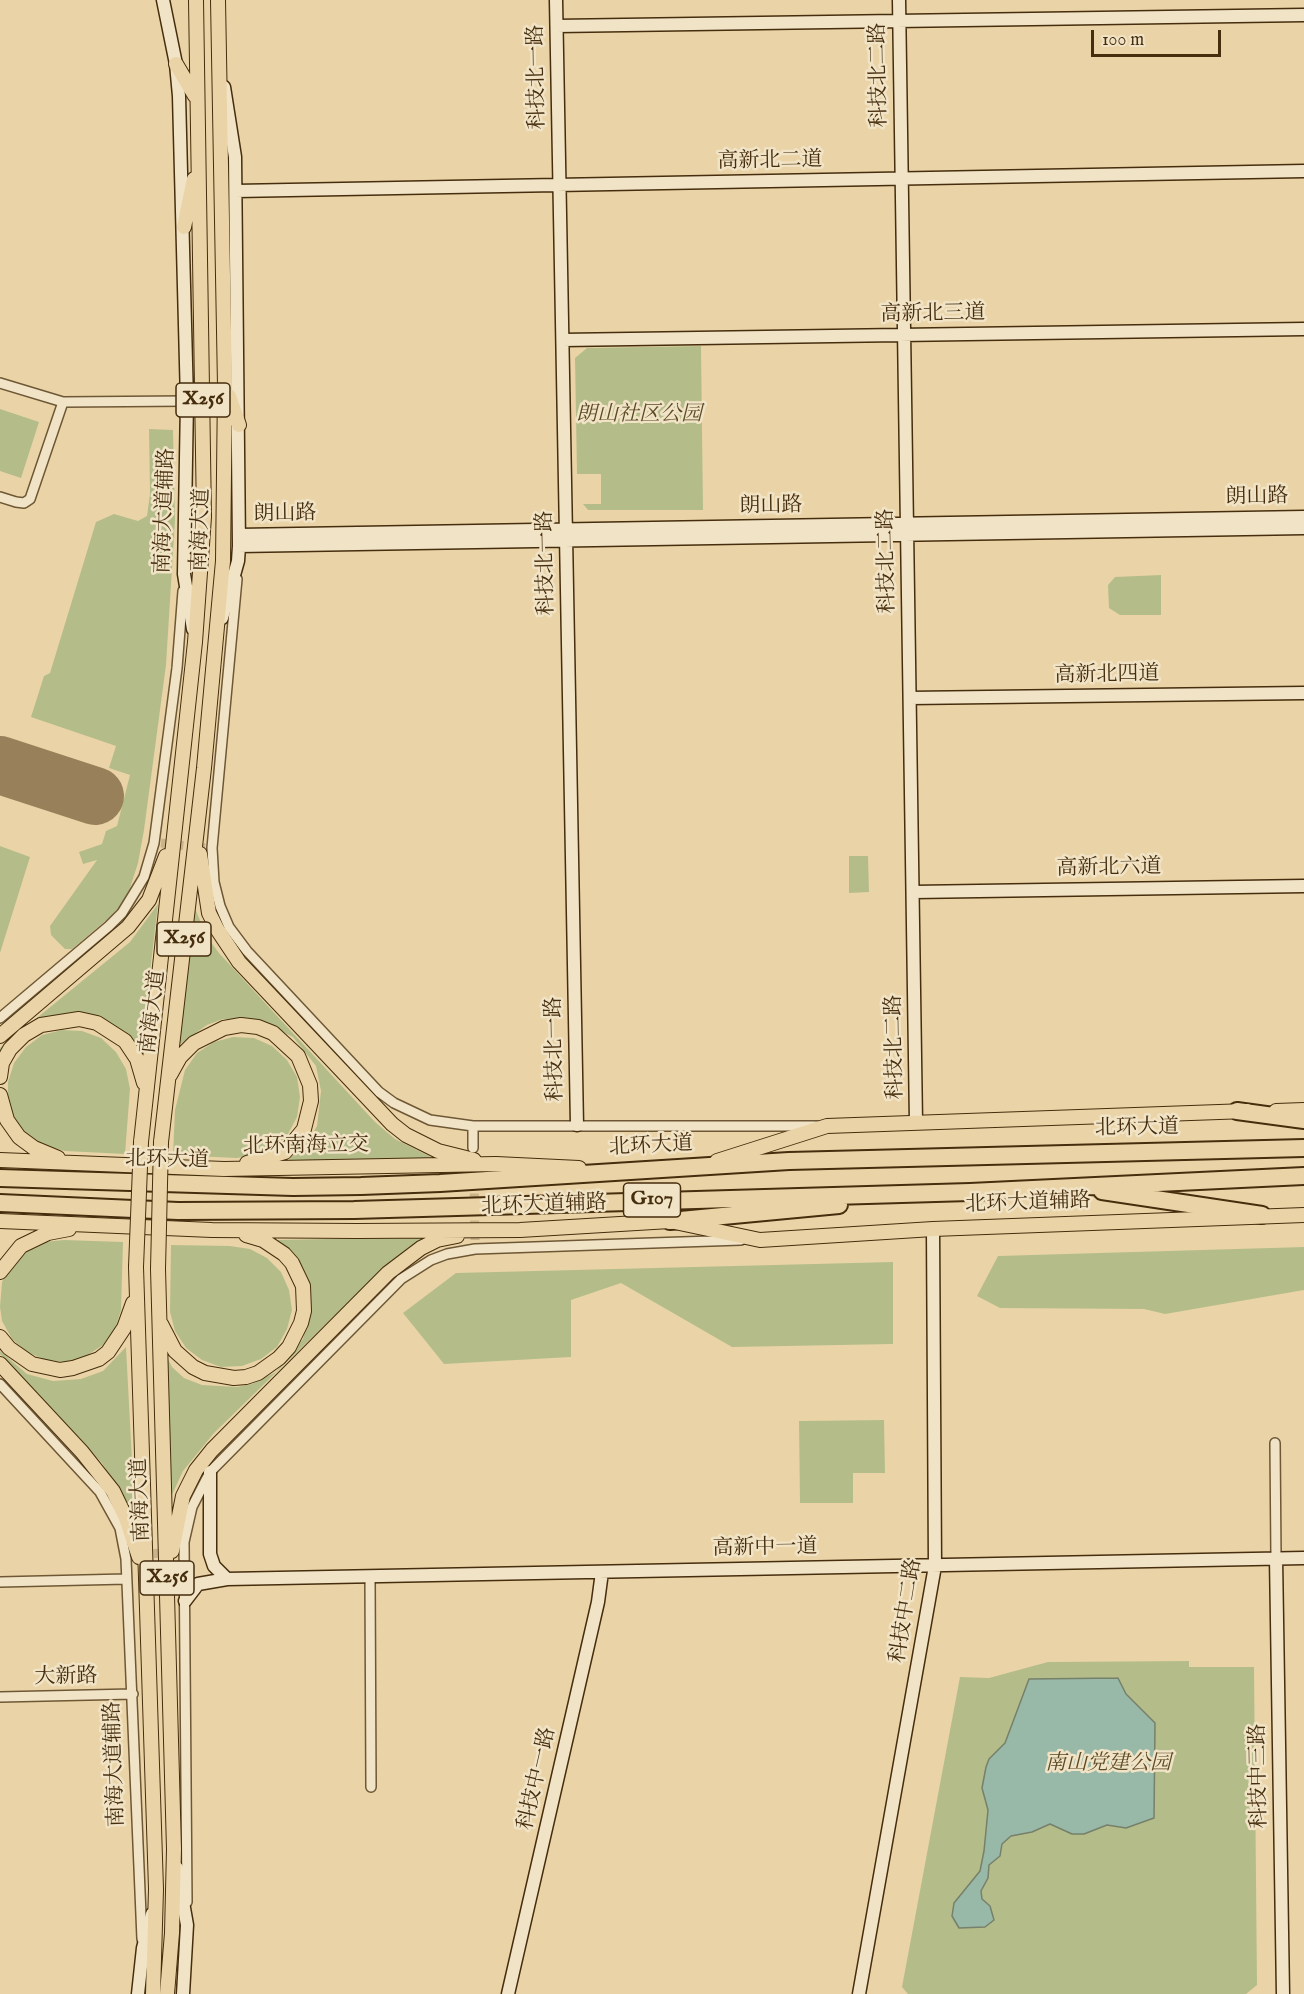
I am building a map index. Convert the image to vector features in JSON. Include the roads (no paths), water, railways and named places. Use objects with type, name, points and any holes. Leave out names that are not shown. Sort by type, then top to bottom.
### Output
[{"type":"highway","points":[[1237,1111],[1304,1120]]},
{"type":"highway","name":"北环大道","points":[[0,1178],[293,1187],[440,1183],[789,1161],[1304,1148]]},
{"type":"highway","name":"G107","points":[[0,1203],[177,1211],[354,1210],[970,1192],[1304,1176]]},
{"type":"highway","points":[[1059,1186],[1262,1215]]},
{"type":"highway","points":[[670,1221],[970,1192]]},
{"type":"main road","name":"南海大道","points":[[153,1994],[156,1889],[136,1267],[141,1142],[195,642],[204,479],[196,0]]},
{"type":"main road","name":"南海大道","points":[[167,1994],[172,1933],[174,1849],[158,1307],[161,1142],[218,632],[225,502],[218,0]]},
{"type":"main road","points":[[176,64],[197,100]]},
{"type":"main road","points":[[184,227],[199,157]]},
{"type":"main road","points":[[225,386],[239,425]]},
{"type":"main road","points":[[201,792],[200,854],[203,888],[210,913],[227,946],[392,1124],[406,1135],[438,1151],[496,1164]]},
{"type":"main road","points":[[0,1036],[128,927],[140,913],[149,900],[161,872],[178,801]]},
{"type":"main road","points":[[0,1077],[2,1063],[10,1048],[24,1035],[40,1025],[79,1019],[97,1023],[125,1041],[137,1059],[146,1095]]},
{"type":"main road","points":[[166,1085],[172,1070],[194,1043],[224,1028],[241,1025],[258,1027],[273,1033],[298,1056],[306,1071],[311,1101],[304,1129],[295,1143],[273,1157],[224,1169]]},
{"type":"main road","points":[[0,1095],[7,1120],[19,1137],[50,1156],[81,1164]]},
{"type":"main road","points":[[695,1167],[826,1126],[1304,1110]]},
{"type":"main road","points":[[0,1160],[81,1164]]},
{"type":"main road","name":"北环南海立交","points":[[81,1164],[224,1169],[496,1164]]},
{"type":"main road","name":"北环大道辅路","points":[[496,1164],[620,1171]]},
{"type":"main road","name":"北环大道辅路","points":[[0,1221],[212,1230],[520,1230],[670,1221],[760,1240],[933,1229],[1304,1215]]},
{"type":"main road","points":[[0,1272],[21,1246],[34,1239],[48,1233],[104,1225]]},
{"type":"main road","points":[[158,1307],[165,1334],[175,1351],[193,1367],[205,1372],[234,1378],[246,1377],[269,1366],[289,1347],[304,1311],[303,1286],[292,1263],[263,1240],[212,1230]]},
{"type":"main road","points":[[168,1606],[174,1536],[183,1496],[196,1470],[212,1450],[323,1336],[405,1259],[437,1240],[454,1236],[520,1230]]},
{"type":"main road","points":[[0,1337],[21,1357],[46,1368],[60,1370],[87,1364],[99,1359],[117,1341],[136,1295]]},
{"type":"main road","points":[[0,1364],[82,1452],[112,1491],[133,1535],[146,1607]]},
{"type":"street","name":"南海大道辅路","points":[[0,1018],[122,913],[144,877],[158,843],[177,668],[184,574],[187,400],[184,227],[176,64],[163,0]]},
{"type":"street","name":"科技北一路","points":[[556,0],[577,1125]]},
{"type":"street","name":"科技北二路","points":[[898,0],[916,1122]]},
{"type":"street","points":[[557,26],[1304,15]]},
{"type":"street","points":[[218,50],[234,139],[239,540],[208,848],[220,906],[230,927],[247,951],[379,1092],[394,1103],[430,1120],[473,1126],[826,1126]]},
{"type":"street","name":"高新北二道","points":[[236,192],[1304,171]]},
{"type":"street","name":"高新北三道","points":[[563,340],[1304,329]]},
{"type":"street","points":[[0,383],[63,402],[187,400]]},
{"type":"street","points":[[0,497],[24,503],[30,499],[63,402]]},
{"type":"street","name":"朗山路","points":[[239,540],[908,529],[1304,517]]},
{"type":"street","name":"朗山路","points":[[908,529],[1304,528]]},
{"type":"street","points":[[218,632],[238,561]]},
{"type":"street","name":"南海大道","points":[[184,574],[195,642]]},
{"type":"street","name":"高新北四道","points":[[910,698],[1304,693]]},
{"type":"street","name":"高新北六道","points":[[914,892],[1304,886]]},
{"type":"street","points":[[473,1126],[473,1148]]},
{"type":"street","name":"科技中二路","points":[[859,1994],[935,1566],[933,1229]]},
{"type":"street","points":[[183,1994],[187,1925],[185,1579],[181,1553],[192,1507],[210,1472],[400,1279],[431,1260],[475,1244],[760,1240]]},
{"type":"street","name":"南海大道辅路","points":[[0,1384],[100,1492],[120,1528],[129,1554],[126,1579],[143,1948]]},
{"type":"street","points":[[1275,1443],[1276,1558]]},
{"type":"street","points":[[210,1472],[210,1554],[213,1566],[227,1578]]},
{"type":"street","name":"科技中三路","points":[[1276,1558],[1283,1994]]},
{"type":"street","name":"高新中一道","points":[[185,1601],[198,1584],[227,1578],[1304,1558]]},
{"type":"street","name":"科技中一路","points":[[508,1994],[598,1602],[602,1572]]},
{"type":"street","points":[[369,1576],[371,1786]]},
{"type":"street","points":[[0,1582],[126,1579]]},
{"type":"street","name":"大新路","points":[[0,1697],[133,1694]]},
{"type":"street","points":[[174,1849],[187,1925]]},
{"type":"street","points":[[138,1994],[143,1948],[156,1889]]},
{"type":"tunnel","points":[[161,843],[205,848]]},
{"type":"tunnel","points":[[474,1180],[475,1240]]},
{"type":"tunnel","points":[[140,1554],[172,1553]]},
{"type":"park label","name":"朗山社区公园","points":[[639,416]]},
{"type":"park label","name":"南山党建公园","points":[[1108,1765]]}]
